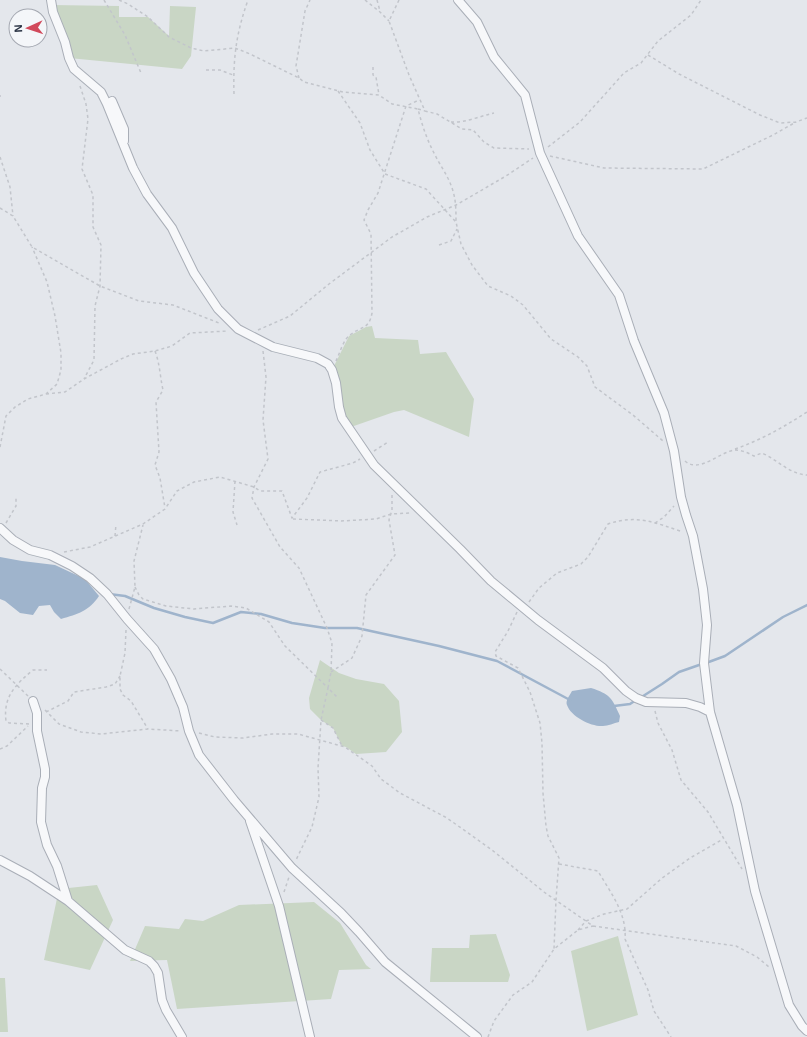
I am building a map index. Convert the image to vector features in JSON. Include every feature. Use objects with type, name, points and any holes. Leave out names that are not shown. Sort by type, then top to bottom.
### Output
[{"type":"street","points":[[51,0],[53,12],[74,69],[101,92],[133,168],[147,194],[172,228],[194,273],[218,309],[238,329],[272,347],[317,358],[328,364],[332,370],[336,383],[338,407],[342,418],[374,465],[491,581],[522,607],[604,668],[626,692],[646,702],[686,703],[710,712]]},
{"type":"street","points":[[458,0],[476,22],[494,57],[525,95],[540,153],[578,236],[619,295],[634,341],[664,412],[674,451],[681,497],[693,536],[703,589],[707,625],[704,663],[710,712],[737,805],[755,891],[789,1005],[802,1026],[807,1031]]},
{"type":"street","points":[[1,530],[13,540],[30,550],[50,555],[72,566],[90,578],[107,594],[126,619],[154,649],[171,679],[183,707],[189,731],[199,755],[248,817],[267,836],[292,868],[341,913],[385,962],[477,1037]]},
{"type":"street","points":[[33,701],[37,713],[39,741],[45,769],[45,777],[42,788],[41,822],[47,845],[58,866],[68,901]]},
{"type":"street","points":[[248,817],[279,906],[310,1037]]},
{"type":"street","points":[[0,860],[30,876],[68,901],[125,950],[149,961],[158,973],[162,1000],[166,1010],[182,1037]]},
{"type":"path","points":[[104,0],[126,35],[141,72]]},
{"type":"path","points":[[119,0],[148,17],[169,37],[191,48],[204,51],[235,48],[250,54],[304,82],[338,91],[379,95],[392,104],[425,110],[437,114],[462,129],[473,130],[484,142],[494,148],[530,149],[566,161],[604,168],[704,169],[796,122],[807,118]]},
{"type":"path","points":[[234,94],[233,75],[235,48],[248,0]]},
{"type":"path","points":[[298,78],[296,66],[305,11],[310,0]]},
{"type":"path","points":[[365,0],[389,21],[419,100],[425,110]]},
{"type":"path","points":[[377,0],[380,12]]},
{"type":"path","points":[[389,21],[399,0]]},
{"type":"path","points":[[248,334],[268,327],[290,316],[329,284],[392,237],[427,217],[456,205],[506,176],[540,153],[580,122],[624,73],[642,63],[658,42],[691,15],[701,0]]},
{"type":"path","points":[[648,55],[680,74],[760,115],[780,123],[796,122]]},
{"type":"path","points":[[372,67],[373,75],[376,77],[379,95]]},
{"type":"path","points":[[206,70],[220,70],[233,75]]},
{"type":"path","points":[[79,83],[86,104],[88,118],[82,169],[93,195],[93,227],[101,245],[100,286],[95,306],[94,360],[84,379]]},
{"type":"path","points":[[338,91],[360,123],[370,150],[385,174],[426,189],[456,222]]},
{"type":"path","points":[[332,370],[349,336],[366,327],[370,321],[372,313],[371,234],[364,220],[378,193],[385,174],[406,106],[419,100]]},
{"type":"path","points":[[418,109],[422,128],[435,156],[449,179],[456,205],[456,222],[460,244],[472,265],[488,286],[511,296],[523,305],[551,339],[578,357],[587,366],[595,387],[634,415],[662,441]]},
{"type":"path","points":[[449,122],[460,122],[494,113]]},
{"type":"path","points":[[0,157],[10,188],[13,216],[32,247],[47,282],[55,316],[61,352],[62,370],[57,384],[46,394]]},
{"type":"path","points":[[0,208],[13,216]]},
{"type":"path","points":[[439,245],[452,241],[457,230]]},
{"type":"path","points":[[32,247],[100,286],[139,301],[173,305],[238,329]]},
{"type":"path","points":[[0,447],[6,416],[15,407],[28,399],[46,394],[65,392],[84,379],[133,354],[155,351],[172,346],[190,333],[224,333],[238,329]]},
{"type":"path","points":[[261,341],[266,377],[264,420],[268,459],[254,487],[252,498],[280,547],[299,568],[318,606],[332,643],[331,672],[321,720],[318,768],[319,797],[312,827],[292,868],[279,906]]},
{"type":"path","points":[[155,351],[158,358],[160,380],[163,390],[156,402],[159,452],[154,465],[160,478],[165,509]]},
{"type":"path","points":[[674,451],[688,464],[702,464],[755,442],[807,412]]},
{"type":"path","points":[[292,518],[308,498],[320,472],[353,463],[388,442]]},
{"type":"path","points":[[733,450],[740,450],[754,456],[762,453],[785,468],[807,475]]},
{"type":"path","points":[[50,555],[90,547],[143,524],[165,509],[177,492],[194,482],[220,477],[254,487],[260,491],[282,491],[292,518]]},
{"type":"path","points":[[235,481],[233,512],[237,525]]},
{"type":"path","points":[[331,672],[352,658],[362,636],[366,595],[395,555],[390,520],[393,483]]},
{"type":"path","points":[[1,530],[16,506],[16,497]]},
{"type":"path","points":[[655,523],[664,517],[681,497]]},
{"type":"path","points":[[292,518],[341,521],[376,519],[391,514],[422,512]]},
{"type":"path","points":[[554,949],[559,858],[548,836],[546,826],[540,723],[530,692],[518,668],[496,656],[495,652],[522,607],[539,588],[557,573],[581,564],[588,558],[608,524],[619,520],[640,519],[693,536]]},
{"type":"path","points":[[114,536],[116,524]]},
{"type":"path","points":[[143,524],[134,561],[135,587],[126,619],[125,653],[120,676],[120,691],[130,701],[148,729]]},
{"type":"path","points":[[135,587],[143,599],[166,606],[194,609],[231,606],[246,608],[269,622],[285,646],[337,697]]},
{"type":"path","points":[[0,669],[59,724],[81,732],[101,734],[148,729],[189,731],[215,737],[243,738],[272,734],[298,734],[346,747],[372,766],[381,778],[400,793],[447,818],[492,850],[521,875],[593,926]]},
{"type":"path","points":[[0,748],[7,746],[31,724],[9,723],[6,721],[5,713],[10,693],[32,670],[47,670]]},
{"type":"path","points":[[37,722],[47,712],[68,701],[74,692],[106,687],[115,684],[120,676]]},
{"type":"path","points":[[646,702],[653,705],[658,723],[672,750],[681,780],[708,812],[743,872]]},
{"type":"path","points":[[321,720],[333,728],[342,746]]},
{"type":"path","points":[[488,1037],[494,1021],[513,995],[532,982],[554,949],[578,930],[586,921],[604,914],[627,909],[672,871],[690,858],[723,839]]},
{"type":"path","points":[[559,864],[598,871],[623,915],[626,930],[625,939],[648,990],[654,1011],[671,1037]]},
{"type":"path","points":[[578,930],[593,926],[736,946],[757,957],[782,979]]},
{"type":"green space","points":[[52,5],[119,6],[119,17],[148,17],[169,36],[170,6],[196,7],[191,56],[182,69],[69,58]]},
{"type":"green space","points":[[372,326],[375,338],[418,340],[420,354],[446,352],[474,399],[469,437],[404,410],[351,427],[343,413],[332,370],[349,336],[366,327]]},
{"type":"green space","points":[[320,660],[339,673],[356,679],[384,684],[399,701],[402,732],[386,752],[356,754],[342,746],[333,728],[321,720],[310,709],[309,698]]},
{"type":"green space","points":[[97,885],[113,920],[90,970],[44,960],[59,889]]},
{"type":"green space","points":[[314,902],[340,923],[366,965],[371,969],[339,970],[331,999],[177,1009],[167,960],[130,961],[145,926],[179,929],[185,919],[203,921],[239,905]]},
{"type":"green space","points":[[496,934],[510,975],[508,982],[430,982],[432,948],[469,948],[470,935]]},
{"type":"green space","points":[[618,936],[638,1015],[587,1031],[571,951]]},
{"type":"green space","points":[[0,978],[5,978],[8,1032],[0,1032]]},
{"type":"water","points":[[0,557],[55,565],[85,579],[99,596],[87,609],[61,619],[50,605],[39,606],[33,615],[20,613],[5,601],[0,599]]},
{"type":"water","points":[[591,688],[602,692],[610,698],[620,716],[619,722],[605,726],[593,725],[577,717],[569,709],[567,702],[572,691]]},
{"type":"waterway","points":[[109,594],[125,596],[154,608],[213,623],[241,612],[261,614],[292,623],[325,628],[357,628],[439,646],[497,661],[570,700]]},
{"type":"waterway","points":[[706,663],[725,656],[783,617],[807,605]]},
{"type":"waterway","points":[[640,698],[679,672],[702,664]]},
{"type":"waterway","points":[[614,706],[630,704],[636,700]]}]
